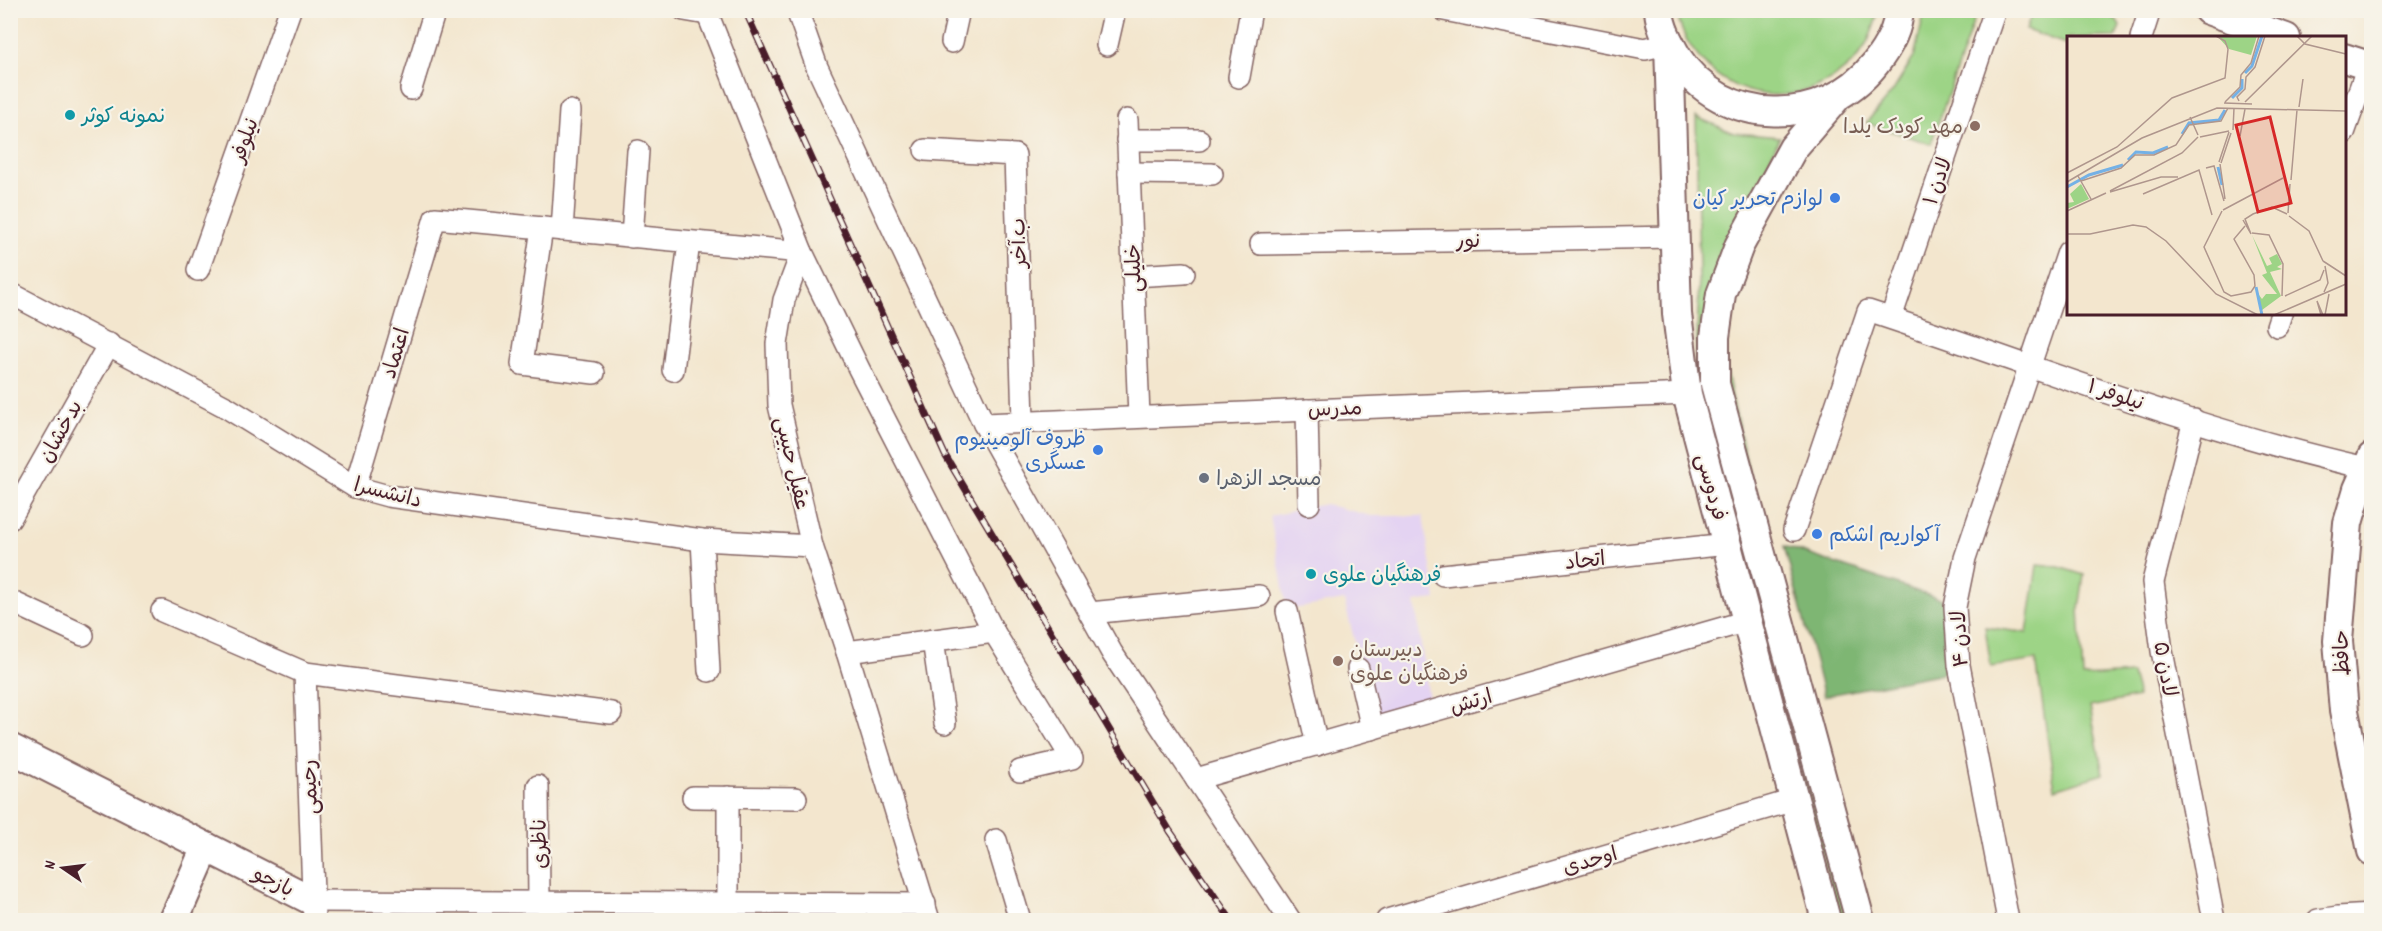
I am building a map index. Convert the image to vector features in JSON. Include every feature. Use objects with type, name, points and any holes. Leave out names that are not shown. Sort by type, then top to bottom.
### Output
[{"type":"street","name":"نیلوفر","points":[[198,270],[290,10]]},
{"type":"street","points":[[411,89],[435,10]]},
{"type":"street","points":[[684,10],[706,12],[802,252],[859,369],[994,632],[1072,759],[1020,771]]},
{"type":"street","points":[[952,42],[959,10]]},
{"type":"street","points":[[1107,45],[1115,10]]},
{"type":"street","points":[[1239,77],[1251,10]]},
{"type":"street","points":[[1444,10],[1645,49],[1669,43]]},
{"type":"street","points":[[1659,10],[1669,43],[1684,67],[1704,87],[1728,101],[1746,107],[1782,112],[1810,108],[1836,98],[1864,78],[1886,51],[1899,19],[1899,10]]},
{"type":"street","name":"لادن ۱","points":[[1891,318],[1995,10]]},
{"type":"street","points":[[2142,36],[2150,10]]},
{"type":"street","points":[[2208,10],[2280,36]]},
{"type":"street","points":[[802,15],[817,67],[984,424],[1112,653],[1290,921]]},
{"type":"street","name":"فردوسی","points":[[1669,43],[1677,314],[1687,394],[1826,921]]},
{"type":"street","points":[[2346,126],[2361,64]]},
{"type":"street","name":"فردوسی","points":[[1836,98],[1793,148],[1739,246],[1721,294],[1715,338],[1715,384],[1860,921]]},
{"type":"street","points":[[570,111],[552,229],[522,364],[594,374]]},
{"type":"street","name":"خلیلی","points":[[1139,416],[1127,130],[1200,140]]},
{"type":"street","name":"ب.آخر","points":[[925,150],[1015,155],[1023,421]]},
{"type":"street","points":[[632,237],[638,151]]},
{"type":"street","points":[[1129,173],[1212,174]]},
{"type":"street","name":"اعتماد","points":[[354,487],[435,218],[552,229]]},
{"type":"street","points":[[552,229],[802,252]]},
{"type":"street","name":"نور","points":[[1261,244],[1675,237]]},
{"type":"street","points":[[673,370],[689,242]]},
{"type":"street","name":"عقیل حبیبی","points":[[802,252],[784,300],[777,354],[779,405],[812,546],[927,912]]},
{"type":"street","name":"لادن ۴","points":[[2007,921],[1965,706],[1959,665],[1955,607],[1965,558],[2067,255]]},
{"type":"street","points":[[1133,276],[1184,273]]},
{"type":"street","name":"دانشسرا","points":[[10,293],[226,407],[354,487],[388,496],[702,540],[812,546]]},
{"type":"street","name":"نیلوفر ۱","points":[[1794,530],[1868,310],[2030,366],[2314,457],[2369,463]]},
{"type":"street","name":"بدخشان","points":[[10,519],[109,344]]},
{"type":"street","name":"مدرس","points":[[984,424],[1687,394]]},
{"type":"street","points":[[1307,410],[1309,504]]},
{"type":"street","name":"لادن ۵","points":[[2194,420],[2153,582],[2162,651],[2214,921]]},
{"type":"street","name":"حافظ","points":[[2369,463],[2348,523],[2338,641],[2344,711],[2372,851]]},
{"type":"street","points":[[702,540],[709,671]]},
{"type":"street","name":"اتحاد","points":[[1443,575],[1727,544]]},
{"type":"street","points":[[1090,613],[1259,596]]},
{"type":"street","points":[[10,601],[83,636]]},
{"type":"street","points":[[162,611],[305,673],[611,714]]},
{"type":"street","points":[[1287,611],[1317,745]]},
{"type":"street","name":"ارتش","points":[[1196,779],[1747,621]]},
{"type":"street","points":[[847,652],[994,632]]},
{"type":"street","points":[[933,640],[945,723]]},
{"type":"street","points":[[1358,669],[1372,729]]},
{"type":"street","name":"رحیمی","points":[[305,673],[314,911]]},
{"type":"street","name":"بازجو","points":[[10,748],[206,847],[314,911],[539,902],[728,903],[927,912]]},
{"type":"street","name":"ناظری","points":[[538,786],[539,902]]},
{"type":"street","points":[[693,797],[796,798]]},
{"type":"street","points":[[728,797],[728,903]]},
{"type":"street","name":"اوحدی","points":[[1387,921],[1794,800]]},
{"type":"street","points":[[996,840],[1020,921]]},
{"type":"street","points":[[174,921],[206,847]]},
{"type":"street","points":[[2318,921],[2338,916],[2372,915]]},
{"type":"shaded area","points":[[1325,504],[1371,516],[1423,516],[1436,599],[1415,602],[1429,700],[1375,720],[1344,600],[1287,610],[1270,516]]},
{"type":"green space","points":[[1677,10],[1878,11],[1864,49],[1838,75],[1819,86],[1778,95],[1757,93],[1737,87],[1718,76],[1701,60],[1689,43],[1682,30]]},
{"type":"green space","points":[[1925,10],[1977,11],[1931,144],[1866,123],[1893,91],[1914,57]]},
{"type":"green space","points":[[2033,10],[2102,11],[2112,14],[2120,26],[2116,36],[2067,36],[2067,45],[2026,30]]},
{"type":"green space","points":[[1696,117],[1734,133],[1780,137],[1716,274],[1710,296],[1847,920],[1840,920],[1705,416],[1696,372],[1699,273]]},
{"type":"green space","points":[[1784,546],[1943,600],[1944,673],[1824,696]]},
{"type":"green space","points":[[2037,565],[2059,567],[2084,575],[2079,609],[2083,677],[2132,674],[2138,697],[2090,707],[2103,774],[2055,789],[2036,660],[1991,667],[1985,627],[2027,633]]},
{"type":"railway","points":[[745,10],[945,455],[1170,831],[1231,920]]},
{"type":"place","name":"نمونه کوثر","points":[[70,115]]},
{"type":"place","name":"مهد کودک یلدا","points":[[1975,126]]},
{"type":"place","name":"لوازم تحریر کیان","points":[[1835,198]]},
{"type":"place","name":"ظروف آلومینیوم عسگری","points":[[1098,450]]},
{"type":"place","name":"مسجد الزهرا","points":[[1204,478]]},
{"type":"place","name":"آکواریم اشکم","points":[[1817,534]]},
{"type":"place","name":"فرهنگیان علوی","points":[[1311,574]]},
{"type":"place","name":"دبیرستان فرهنگیان علوی","points":[[1338,661]]}]
